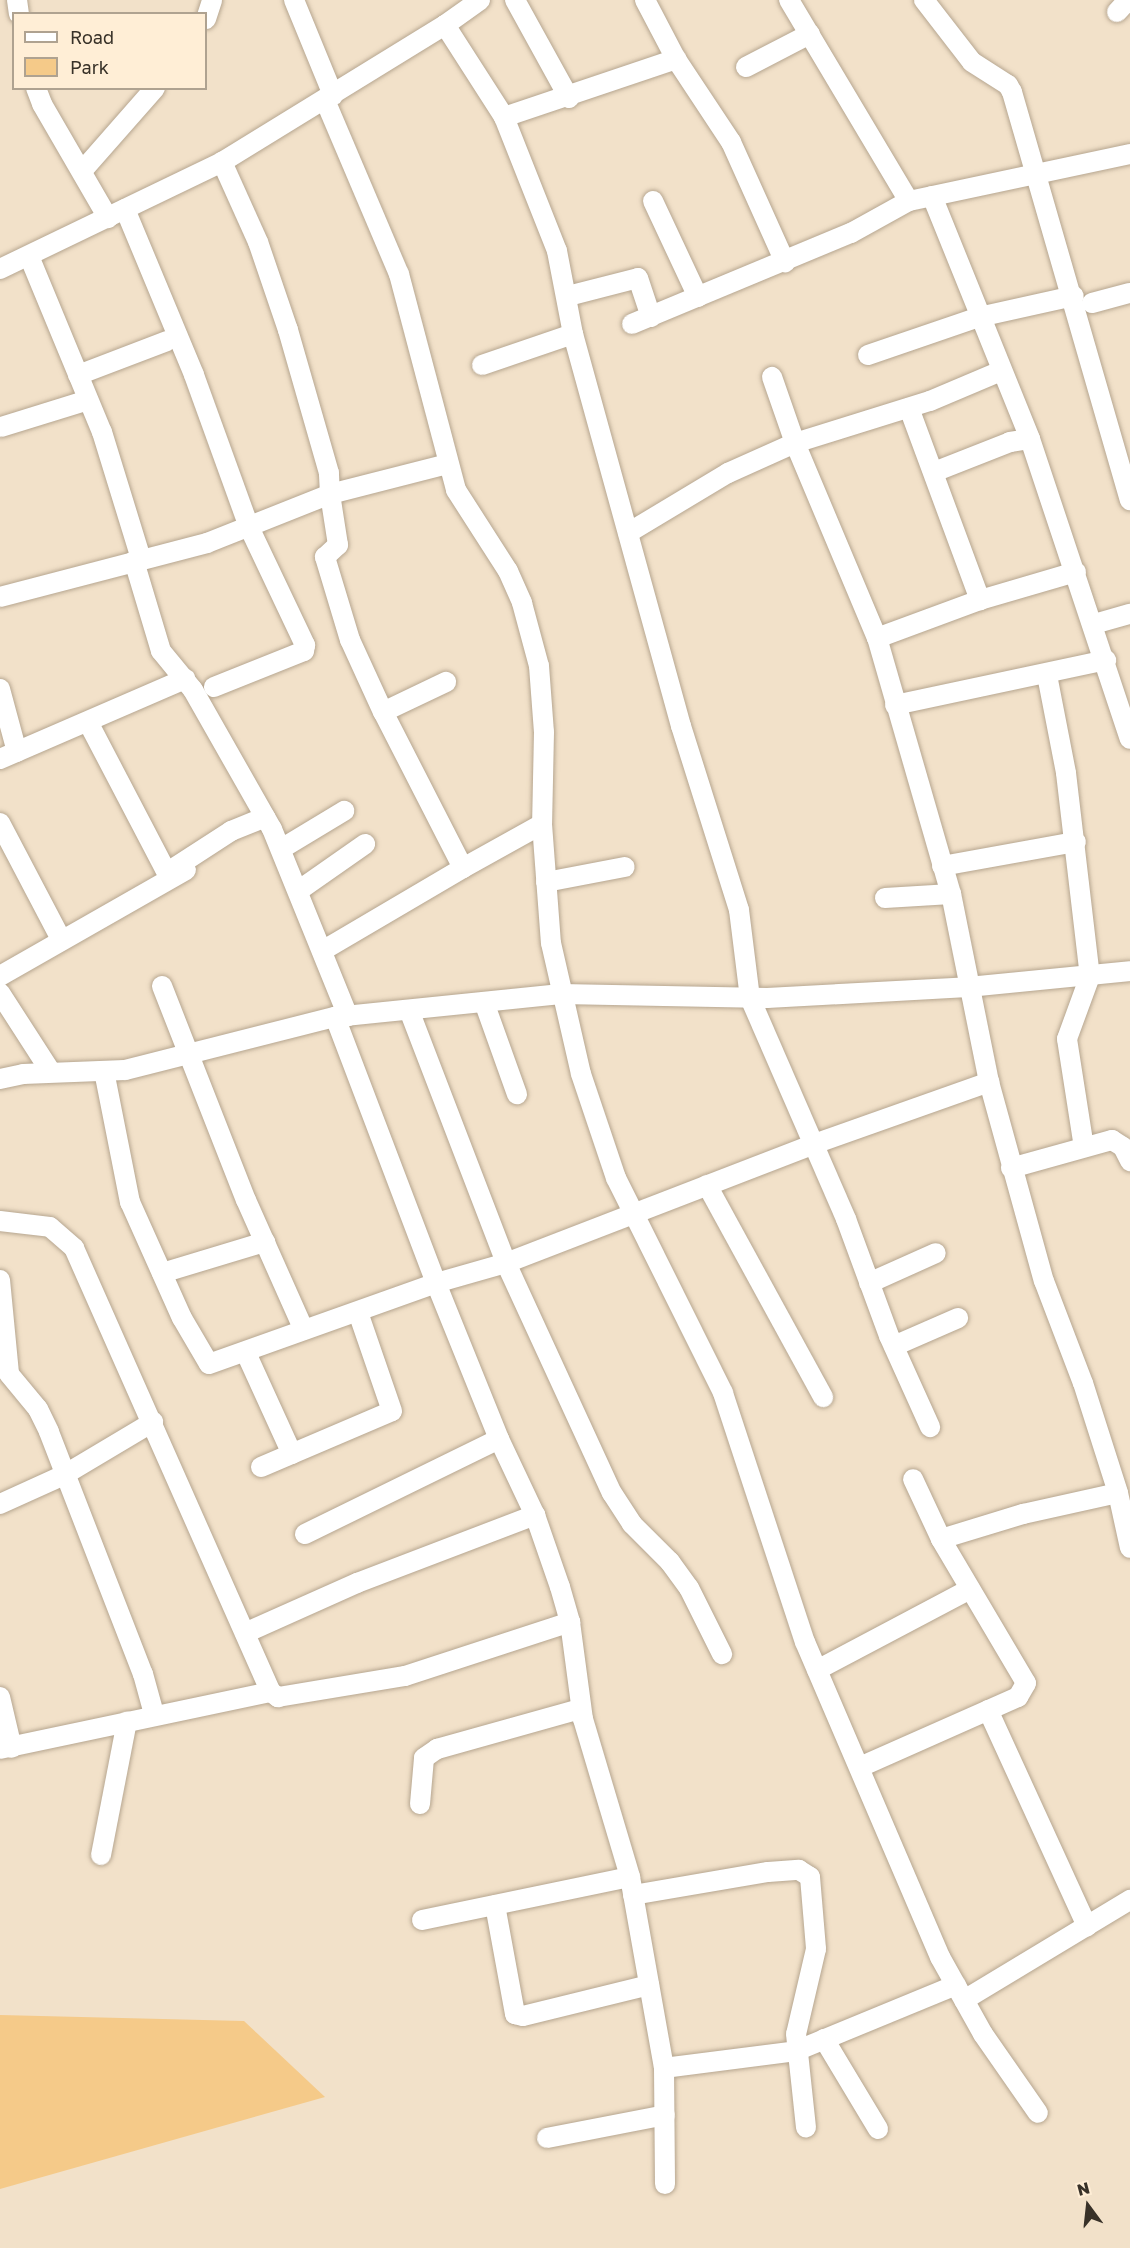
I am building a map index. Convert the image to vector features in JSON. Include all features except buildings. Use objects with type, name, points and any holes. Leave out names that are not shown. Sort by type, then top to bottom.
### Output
[{"type":"street","points":[[207,16],[212,0]]},
{"type":"street","points":[[294,0],[329,97],[399,274],[456,490],[508,571],[522,603],[536,656],[544,732],[542,824],[546,882],[561,994],[581,1074],[633,1214],[723,1393],[817,1670],[940,1957],[960,1993],[1038,2113]]},
{"type":"street","points":[[0,269],[222,162],[445,26],[480,0]]},
{"type":"street","points":[[515,0],[569,98]]},
{"type":"street","points":[[645,0],[676,59],[731,142],[785,262]]},
{"type":"street","points":[[789,0],[909,201]]},
{"type":"street","points":[[924,0],[972,62],[1008,85],[1035,172],[1083,299],[1130,500]]},
{"type":"street","points":[[445,26],[504,117],[557,251],[568,296],[573,334],[681,726],[739,910],[750,998],[814,1144],[894,1346],[930,1427]]},
{"type":"street","points":[[746,67],[810,34]]},
{"type":"street","points":[[504,117],[569,98],[676,59]]},
{"type":"street","points":[[37,90],[42,105],[83,170],[117,214],[194,375],[249,527],[305,645],[304,651],[214,687]]},
{"type":"street","points":[[83,170],[153,90]]},
{"type":"street","points":[[632,324],[851,233],[909,201],[1130,153]]},
{"type":"street","points":[[222,162],[258,242],[288,330],[329,473],[338,545],[326,557],[350,640],[383,712],[463,868]]},
{"type":"street","points":[[932,196],[1030,439],[1094,624],[1130,739]]},
{"type":"street","points":[[653,201],[698,297]]},
{"type":"street","points":[[28,255],[88,400],[128,508],[137,560],[161,651],[185,679],[282,849],[322,951],[342,1017],[436,1283],[499,1439],[535,1515],[570,1622],[580,1709],[631,1886],[664,2068],[665,2184]]},
{"type":"street","points":[[568,296],[638,278],[651,316]]},
{"type":"street","points":[[868,355],[979,317],[1130,293]]},
{"type":"street","points":[[482,365],[573,334]]},
{"type":"street","points":[[78,375],[167,341]]},
{"type":"street","points":[[628,533],[728,473],[795,443],[909,408],[1001,371]]},
{"type":"street","points":[[772,376],[795,443],[877,638],[951,894],[968,987],[1011,1168],[1044,1281],[1118,1493],[1130,1548]]},
{"type":"street","points":[[1,427],[88,400]]},
{"type":"street","points":[[909,408],[980,600]]},
{"type":"street","points":[[934,472],[1010,442],[1030,439]]},
{"type":"street","points":[[0,597],[207,543],[330,494],[448,464]]},
{"type":"street","points":[[877,638],[980,600],[1076,572]]},
{"type":"street","points":[[1094,624],[1130,614]]},
{"type":"street","points":[[896,705],[1047,675],[1106,660]]},
{"type":"street","points":[[1047,675],[1076,842],[1090,976],[1067,1039],[1084,1147]]},
{"type":"street","points":[[0,689],[9,755],[185,679]]},
{"type":"street","points":[[383,712],[446,682]]},
{"type":"street","points":[[88,722],[165,870],[171,870],[231,831],[265,817]]},
{"type":"street","points":[[282,849],[344,811]]},
{"type":"street","points":[[0,823],[61,939]]},
{"type":"street","points":[[322,951],[542,824]]},
{"type":"street","points":[[942,866],[1076,842]]},
{"type":"street","points":[[298,891],[365,844]]},
{"type":"street","points":[[546,882],[625,867]]},
{"type":"street","points":[[0,976],[61,939],[152,892],[186,870]]},
{"type":"street","points":[[885,898],[951,894]]},
{"type":"street","points":[[0,1079],[51,1072],[104,1071],[189,1055],[342,1017],[561,994],[750,998],[968,987],[1130,971]]},
{"type":"street","points":[[162,987],[265,1242],[304,1330]]},
{"type":"street","points":[[0,993],[51,1072]]},
{"type":"street","points":[[484,1002],[517,1094]]},
{"type":"street","points":[[409,1010],[506,1263],[612,1493],[632,1524],[670,1562],[690,1588],[722,1654]]},
{"type":"street","points":[[104,1071],[130,1202],[182,1318],[209,1364],[246,1353],[436,1283],[506,1263],[814,1144],[989,1082]]},
{"type":"street","points":[[1011,1168],[1112,1140],[1123,1147],[1130,1161]]},
{"type":"street","points":[[707,1185],[822,1397]]},
{"type":"street","points":[[0,1221],[50,1227],[74,1248],[271,1692],[278,1697],[294,1697],[405,1676],[570,1622]]},
{"type":"street","points":[[162,1273],[265,1242]]},
{"type":"street","points":[[869,1283],[936,1253]]},
{"type":"street","points":[[0,1280],[1,1321],[9,1374],[38,1409],[143,1674],[154,1714]]},
{"type":"street","points":[[261,1467],[392,1411],[358,1312]]},
{"type":"street","points":[[894,1346],[958,1318]]},
{"type":"street","points":[[246,1353],[292,1454]]},
{"type":"street","points":[[0,1504],[64,1475],[153,1422]]},
{"type":"street","points":[[304,1534],[499,1439]]},
{"type":"street","points":[[860,1767],[1018,1697],[1026,1683],[941,1539],[913,1479]]},
{"type":"street","points":[[941,1539],[1023,1514],[1118,1493]]},
{"type":"street","points":[[245,1633],[357,1583],[466,1544],[535,1515]]},
{"type":"street","points":[[817,1670],[970,1589]]},
{"type":"street","points":[[0,1697],[6,1748],[154,1714],[271,1692]]},
{"type":"street","points":[[420,1804],[424,1758],[438,1749],[580,1709]]},
{"type":"street","points":[[988,1710],[1087,1926]]},
{"type":"street","points":[[101,1855],[127,1720]]},
{"type":"street","points":[[422,1920],[495,1905],[631,1886],[800,1870],[810,1878],[816,1949],[796,2034],[796,2051],[806,2127]]},
{"type":"street","points":[[664,2068],[796,2051],[824,2039],[960,1993],[1087,1926],[1130,1900]]},
{"type":"street","points":[[495,1905],[515,2014],[524,2016],[649,1985]]},
{"type":"street","points":[[824,2039],[878,2129]]},
{"type":"street","points":[[547,2138],[665,2115]]},
{"type":"green space","points":[[0,2015],[244,2021],[325,2097],[0,2189]]}]
